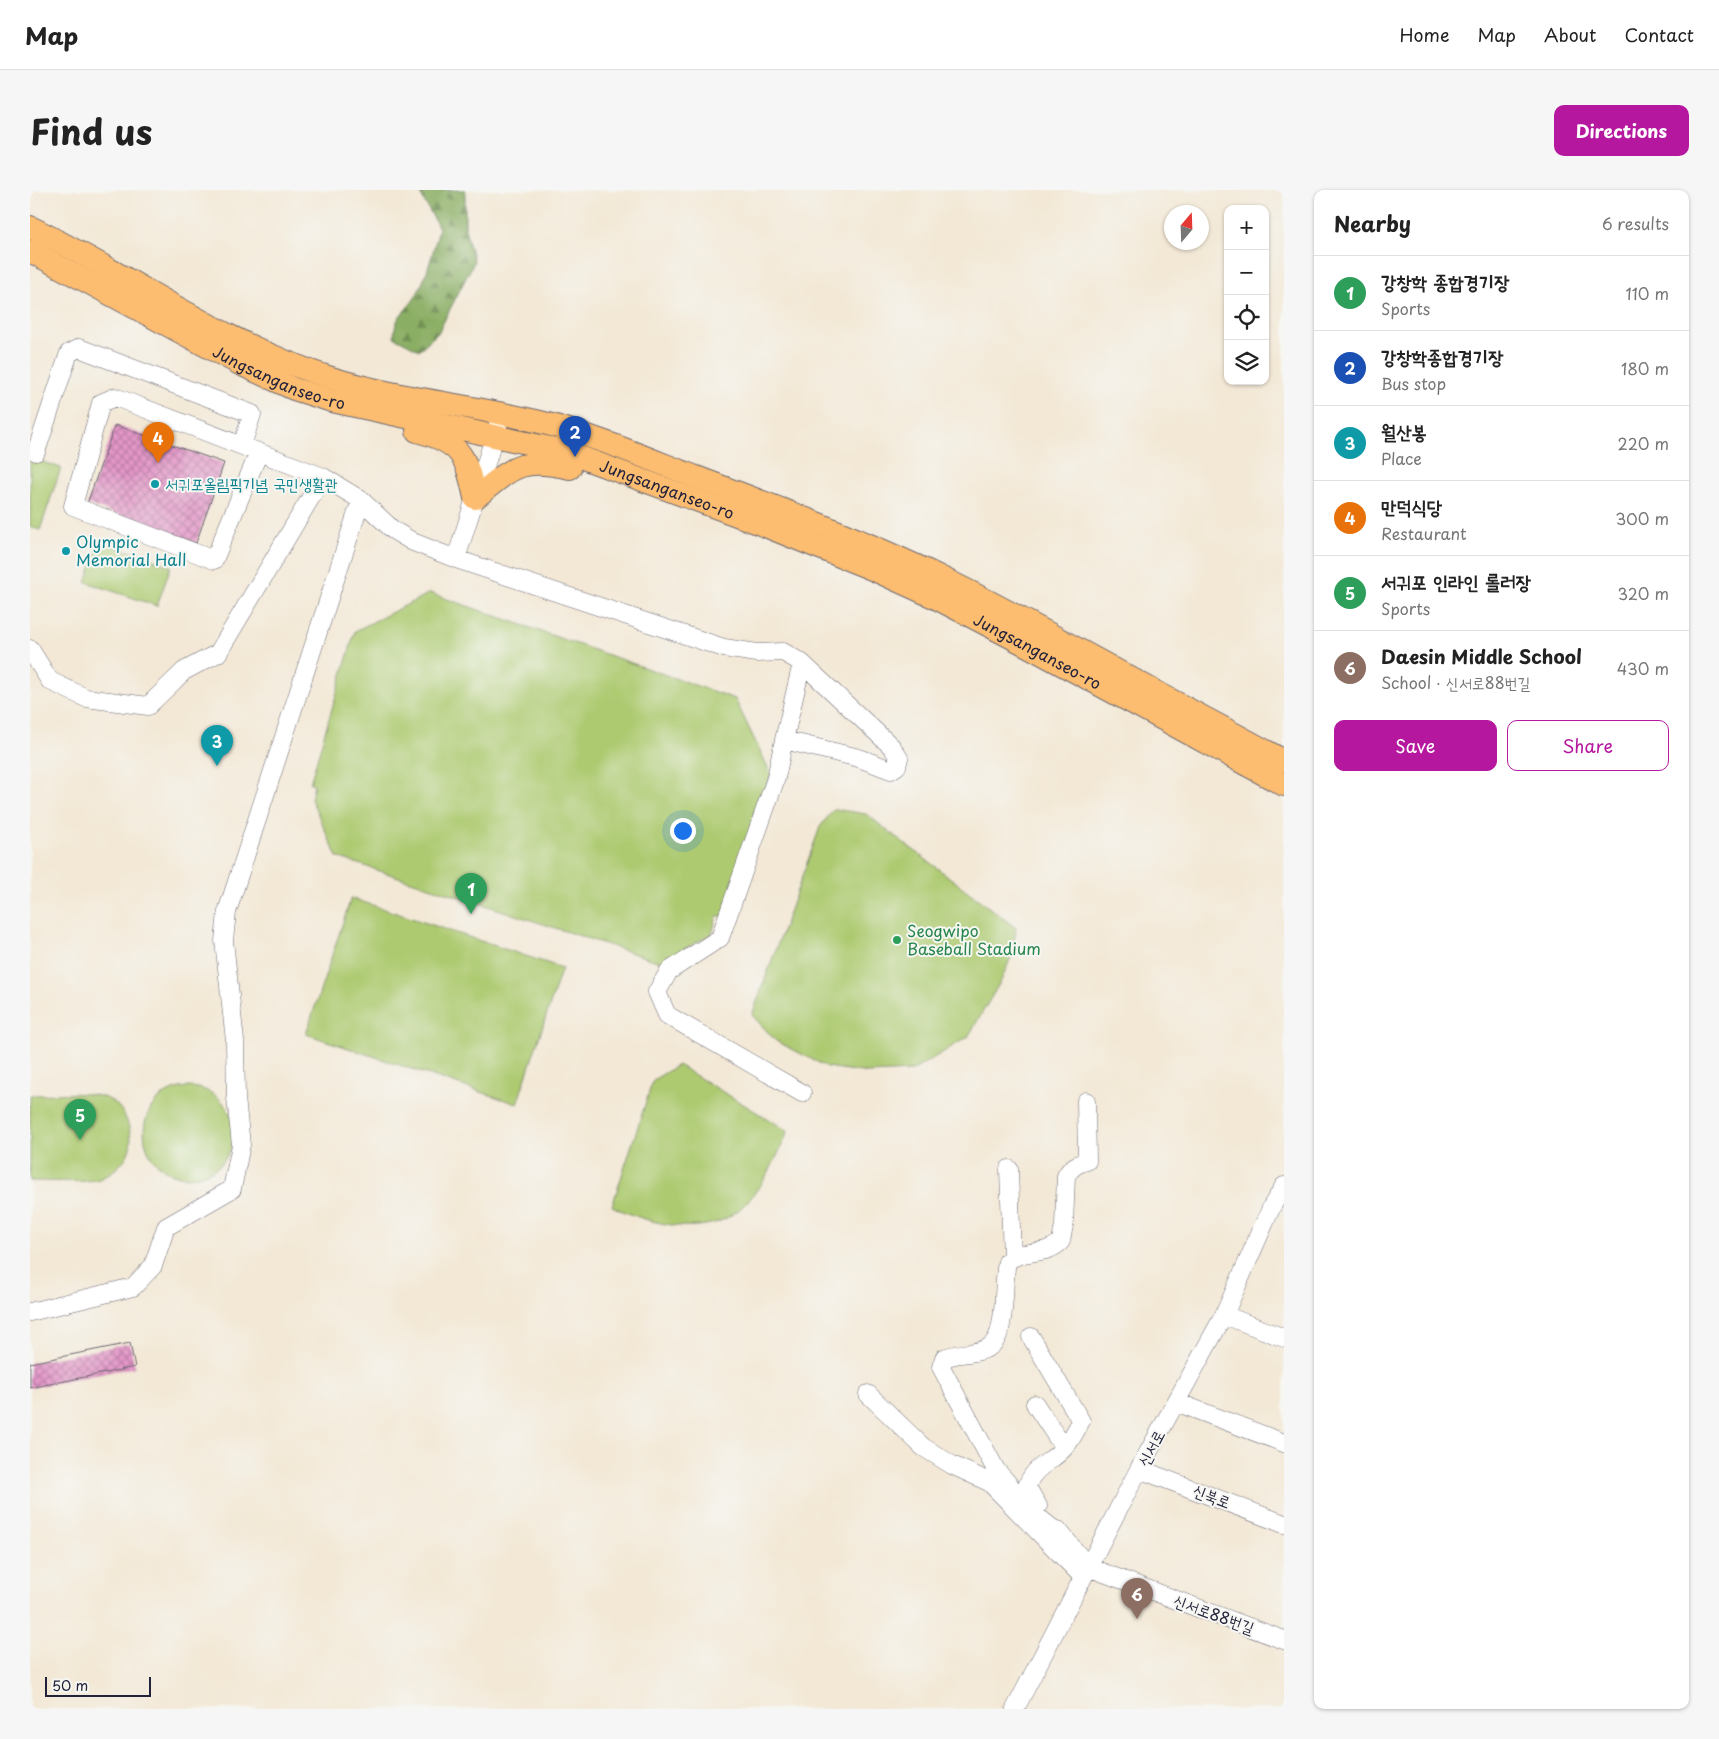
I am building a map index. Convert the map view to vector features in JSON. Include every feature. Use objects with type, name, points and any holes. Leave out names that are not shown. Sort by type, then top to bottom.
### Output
[{"type":"main road","name":"Jungsanganseo-ro","points":[[30,227],[88,255],[181,310],[259,351],[332,378],[427,402],[502,415],[571,431],[784,511],[917,566],[1038,628],[1284,761]]},
{"type":"main road","name":"Jungsanganseo-ro","points":[[30,251],[238,363],[294,389],[332,402],[564,450],[822,549],[936,598],[1284,785]]},
{"type":"main road","points":[[332,402],[361,416],[429,434],[452,445],[464,456],[475,498],[508,471],[525,464],[542,462],[589,472],[625,483],[652,484]]},
{"type":"street","points":[[36,452],[69,354],[79,348],[252,414],[242,446]]},
{"type":"street","points":[[258,452],[214,560],[73,506],[101,404],[115,397],[242,446],[258,452],[323,477],[361,500],[400,534],[413,542],[456,559],[724,648],[757,653],[783,652],[802,663],[892,747],[899,758],[897,766],[891,770],[860,758],[784,740]]},
{"type":"street","points":[[456,559],[502,415]]},
{"type":"street","points":[[30,649],[50,681],[86,698],[148,706],[184,671],[218,652],[323,477]]},
{"type":"street","points":[[30,1312],[132,1287],[153,1266],[166,1227],[232,1189],[241,1145],[236,1098],[235,1041],[224,941],[227,912],[361,500]]},
{"type":"street","points":[[802,663],[776,778],[720,938],[670,971],[656,992],[667,1015],[802,1093]]},
{"type":"street","points":[[1064,1538],[1038,1517],[996,1470],[941,1367],[944,1358],[988,1348],[999,1336],[1004,1275],[1007,1262],[1020,1253],[1044,1250],[1058,1245],[1061,1241],[1064,1225],[1066,1176],[1069,1170],[1077,1164],[1087,1161],[1086,1101]]},
{"type":"street","points":[[1009,1170],[1012,1258]]},
{"type":"street","name":"신서로","points":[[1015,1709],[1140,1469],[1224,1315],[1278,1209],[1284,1186]]},
{"type":"street","points":[[1224,1315],[1284,1338]]},
{"type":"street","points":[[1031,1337],[1081,1421],[1064,1448],[1038,1468],[1029,1479],[1027,1487],[1032,1499],[1064,1538],[1086,1572]]},
{"type":"street","points":[[868,1394],[923,1448],[952,1465],[989,1482],[1086,1572]]},
{"type":"street","points":[[1176,1402],[1284,1444]]},
{"type":"street","points":[[1035,1404],[1064,1448]]},
{"type":"street","name":"신북로","points":[[1140,1469],[1284,1524]]},
{"type":"street","name":"신서로88번길","points":[[1086,1572],[1284,1640]]},
{"type":"green space","points":[[418,190],[465,190],[465,229],[474,262],[438,333],[419,350],[394,337],[399,317],[417,294],[424,278],[439,228]]},
{"type":"green space","points":[[30,458],[61,468],[40,530],[30,527]]},
{"type":"green space","points":[[100,541],[171,566],[157,606],[86,582]]},
{"type":"green space","points":[[430,593],[735,699],[771,774],[723,916],[717,916],[712,934],[660,962],[337,857],[311,799],[314,784],[310,783],[355,631]]},
{"type":"green space","name":"Seogwipo Baseball Stadium","points":[[834,809],[866,814],[1016,928],[1013,952],[1002,979],[968,1037],[912,1071],[868,1073],[827,1067],[776,1041],[752,1015],[820,827]]},
{"type":"green space","points":[[351,898],[562,968],[517,1104],[306,1034]]},
{"type":"green space","points":[[678,1065],[788,1131],[772,1166],[749,1200],[730,1216],[702,1226],[671,1225],[655,1222],[612,1206],[653,1080]]},
{"type":"green space","points":[[189,1087],[206,1091],[221,1100],[230,1115],[234,1132],[230,1149],[221,1164],[206,1173],[189,1177],[172,1173],[157,1164],[148,1149],[144,1132],[148,1115],[157,1100],[172,1091]]},
{"type":"green space","points":[[71,1093],[91,1095],[110,1100],[124,1115],[130,1130],[131,1145],[125,1159],[113,1171],[99,1179],[30,1181],[30,1095]]},
{"type":"building","name":"서귀포올림픽기념 국민생활관","points":[[115,425],[224,463],[196,543],[87,504]]},
{"type":"building","points":[[130,1343],[135,1367],[30,1388],[30,1363]]},
{"type":"place","name":"강창학종합경기장","points":[[575,457]]},
{"type":"place","name":"만덕식당","points":[[158,463]]},
{"type":"place","name":"서귀포올림픽기념 국민생활관","points":[[155,484]]},
{"type":"place","name":"Olympic Memorial Hall","points":[[66,551]]},
{"type":"place","name":"월산봉","points":[[217,766]]},
{"type":"place","name":"강창학 종합경기장","points":[[471,914]]},
{"type":"place","name":"Seogwipo Baseball Stadium","points":[[897,940]]},
{"type":"place","name":"서귀포 인라인 롤러장","points":[[80,1140]]},
{"type":"place","name":"Daesin Middle School","points":[[1137,1619]]}]
